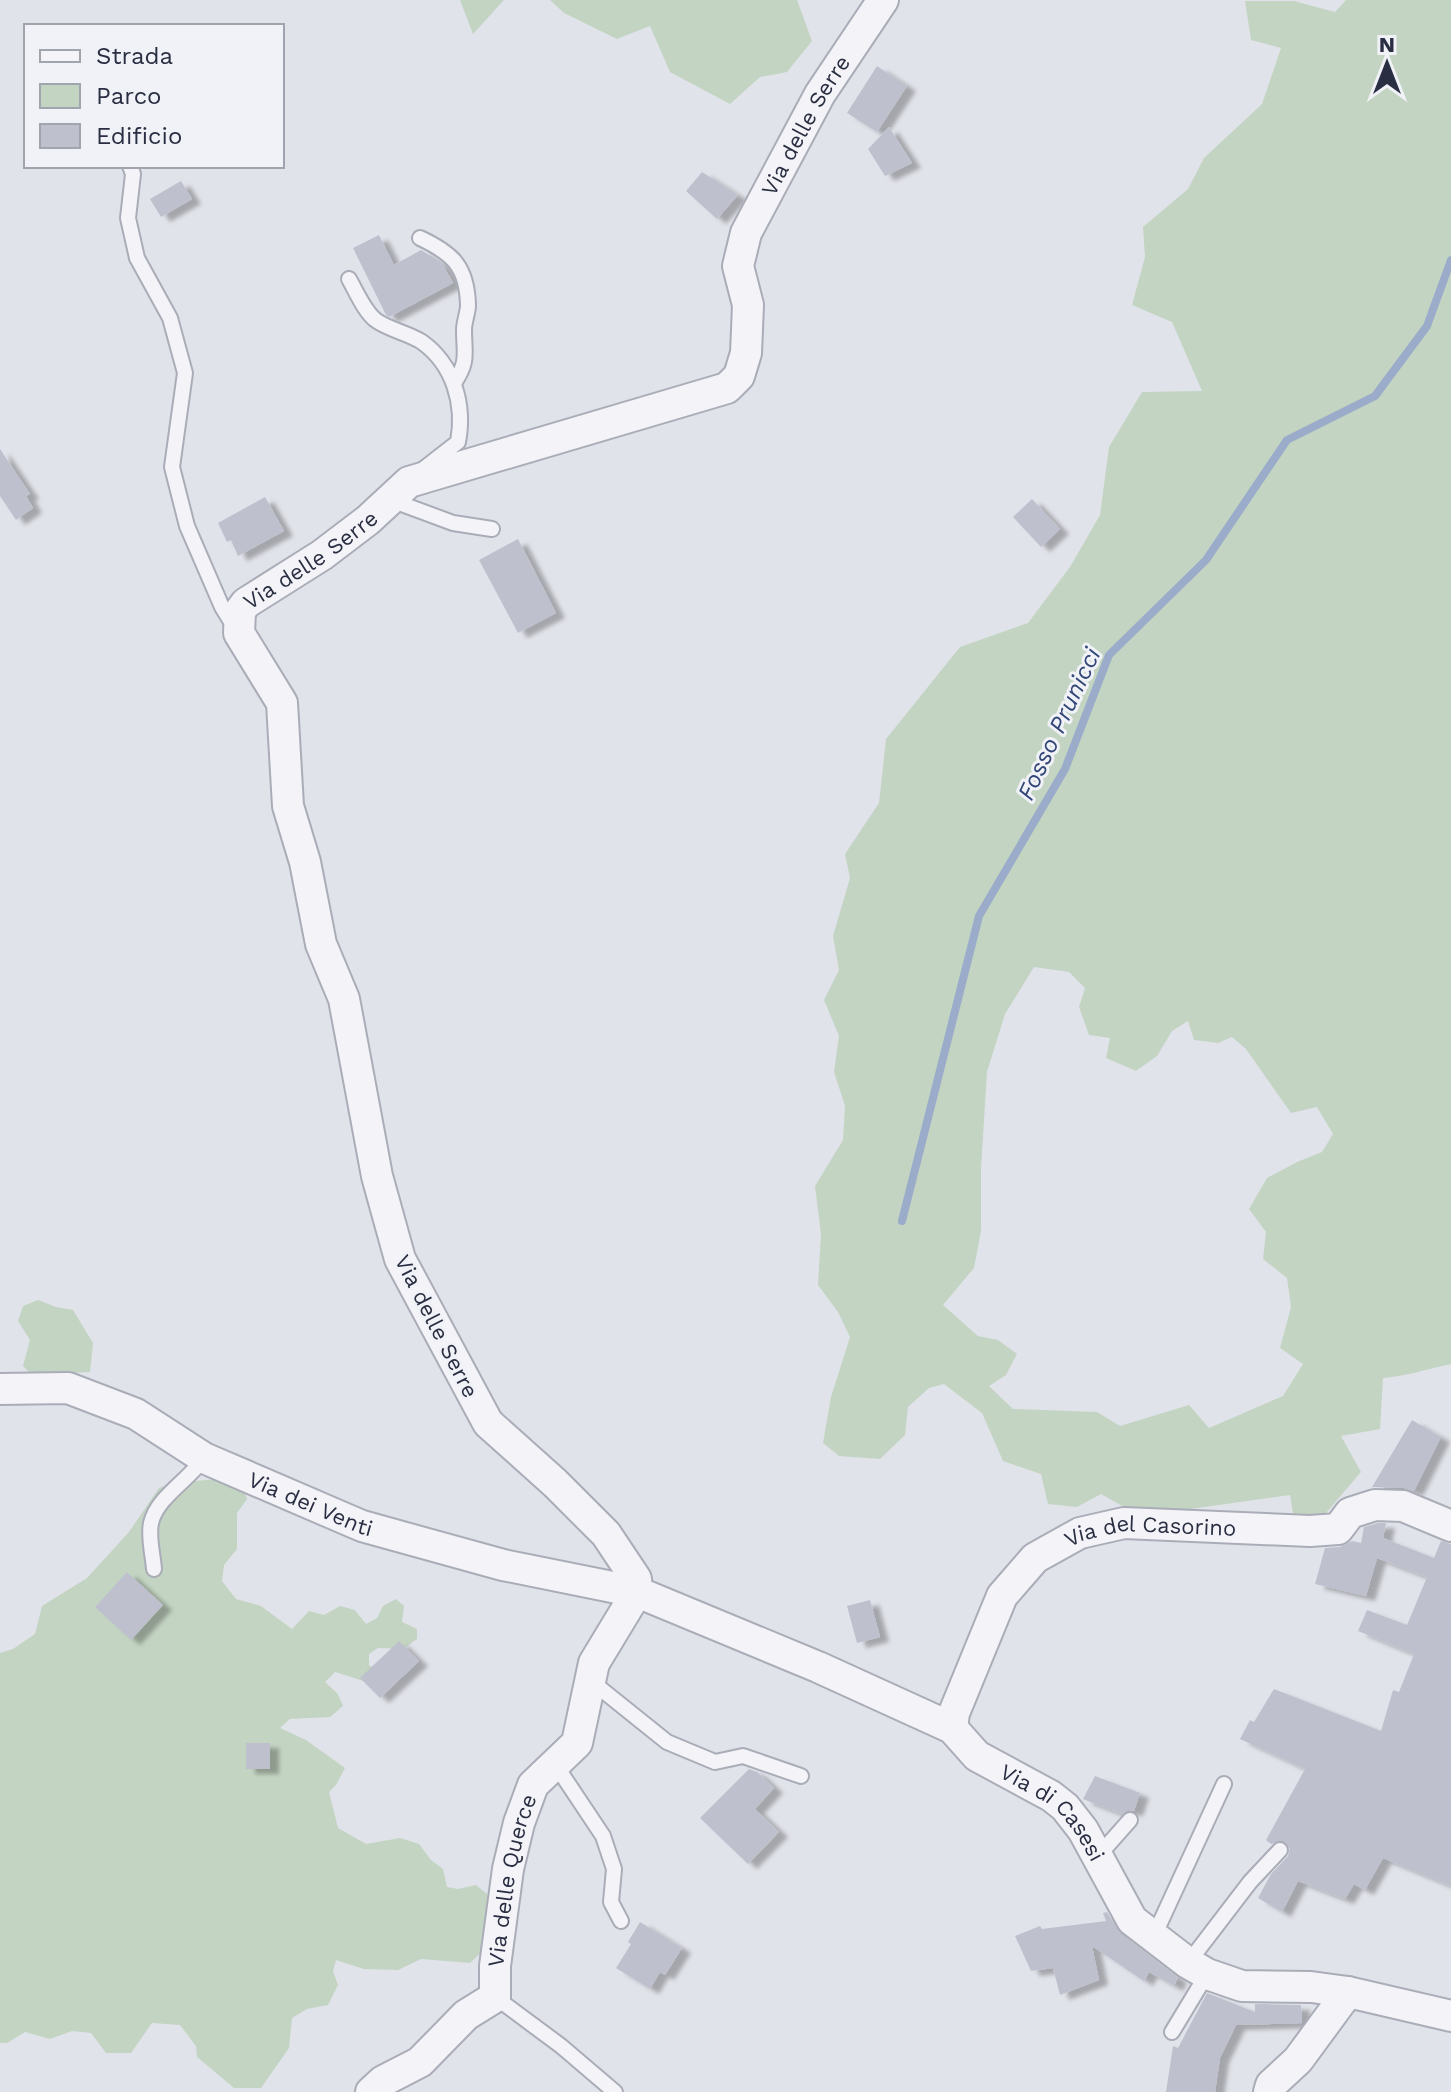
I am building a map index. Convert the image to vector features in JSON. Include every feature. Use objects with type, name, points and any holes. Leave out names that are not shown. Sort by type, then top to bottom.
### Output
[{"type":"street","name":"Via delle Serre","points":[[637,1592],[636,1579],[606,1534],[488,1423],[400,1259],[377,1176],[344,999],[321,944],[305,862],[288,806],[282,703],[239,633],[240,611],[246,603],[322,555],[400,491],[727,388],[739,376],[746,353],[748,305],[738,266],[746,233],[820,94],[883,0]]},
{"type":"street","name":"Via dei Venti","points":[[0,1389],[68,1388],[136,1414],[204,1458],[362,1526],[503,1565],[637,1592]]},
{"type":"street","name":"Via del Casorino","points":[[952,1728],[954,1713],[1002,1596],[1035,1558],[1080,1533],[1124,1523],[1310,1531],[1338,1529],[1350,1513],[1375,1505],[1403,1506],[1451,1526]]},
{"type":"street","name":"Via delle Querce","points":[[371,2092],[383,2081],[420,2062],[466,2015],[495,1997],[495,1966],[508,1869],[519,1823],[533,1785],[577,1743],[594,1663],[637,1592]]},
{"type":"street","name":"Via di Casesi","points":[[637,1592],[818,1667],[952,1728],[977,1756],[1051,1796],[1065,1807],[1099,1855],[1132,1920],[1197,1969],[1242,1986],[1311,1987],[1348,1992],[1451,2016]]},
{"type":"street","points":[[1267,2090],[1298,2060],[1348,1992]]},
{"type":"lane","points":[[131,168],[133,174],[128,218],[137,258],[170,318],[185,373],[172,467],[187,526],[222,607],[239,633]]},
{"type":"lane","points":[[420,238],[447,251],[462,272],[468,305],[464,328],[467,351],[464,369],[454,383]]},
{"type":"lane","points":[[349,279],[374,320],[420,341],[443,360],[454,383],[463,419],[458,442],[400,491],[453,523],[492,529]]},
{"type":"lane","points":[[154,1569],[151,1525],[157,1507],[193,1473],[204,1458]]},
{"type":"lane","points":[[590,1680],[667,1742],[715,1762],[743,1756],[801,1776]]},
{"type":"lane","points":[[555,1764],[603,1836],[614,1869],[611,1902],[621,1921]]},
{"type":"lane","points":[[1154,1936],[1224,1784]]},
{"type":"lane","points":[[1099,1855],[1130,1820]]},
{"type":"lane","points":[[1172,2032],[1197,1969],[1250,1882],[1280,1850]]},
{"type":"lane","points":[[495,1997],[561,2046],[615,2092]]},
{"type":"green space","points":[[460,0],[504,0],[473,34]]},
{"type":"green space","points":[[550,0],[797,0],[812,41],[787,72],[760,77],[730,104],[670,72],[650,26],[617,39],[564,13]]},
{"type":"green space","points":[[1346,0],[1451,0],[1451,1364],[1383,1378],[1380,1429],[1341,1436],[1361,1472],[1314,1527],[1294,1519],[1290,1495],[1169,1512],[1124,1507],[1101,1494],[1077,1507],[1048,1504],[1041,1474],[1003,1461],[982,1413],[944,1384],[929,1388],[908,1407],[905,1435],[880,1459],[839,1456],[823,1443],[831,1397],[850,1337],[838,1312],[818,1285],[821,1234],[815,1186],[843,1140],[845,1106],[834,1072],[839,1036],[824,1000],[839,970],[833,936],[850,878],[845,854],[879,803],[886,739],[960,647],[1028,623],[1070,567],[1100,515],[1109,447],[1142,392],[1202,391],[1172,322],[1132,305],[1145,257],[1143,227],[1188,189],[1204,158],[1262,104],[1281,48],[1251,40],[1245,1],[1294,1],[1335,12]],"holes":[[[1034,967],[1069,972],[1085,988],[1079,1007],[1089,1035],[1110,1038],[1106,1058],[1136,1071],[1157,1056],[1172,1031],[1188,1021],[1194,1040],[1218,1043],[1232,1037],[1246,1049],[1291,1113],[1317,1107],[1333,1134],[1322,1152],[1267,1178],[1249,1209],[1266,1232],[1263,1259],[1287,1278],[1291,1307],[1280,1348],[1303,1364],[1283,1396],[1209,1428],[1189,1405],[1120,1426],[1097,1412],[1013,1409],[989,1386],[1006,1375],[1017,1354],[998,1340],[978,1336],[943,1305],[974,1268],[981,1231],[987,1072],[1005,1014]]]},
{"type":"green space","points":[[38,1300],[73,1310],[93,1343],[90,1372],[32,1375],[23,1366],[30,1340],[18,1321],[23,1306]]},
{"type":"green space","points":[[218,1479],[241,1483],[247,1499],[237,1513],[237,1549],[224,1565],[222,1581],[236,1599],[261,1606],[292,1629],[309,1611],[324,1615],[340,1606],[355,1610],[366,1624],[377,1618],[383,1606],[396,1599],[404,1606],[402,1622],[417,1629],[417,1639],[403,1649],[378,1648],[369,1654],[369,1666],[381,1667],[373,1684],[335,1672],[325,1682],[338,1694],[343,1706],[330,1717],[290,1719],[280,1728],[306,1740],[345,1768],[329,1792],[338,1828],[366,1844],[400,1838],[419,1844],[431,1860],[443,1869],[447,1887],[458,1889],[476,1885],[487,1894],[491,1916],[487,1947],[470,1963],[421,1959],[398,1970],[364,1969],[336,1960],[333,1971],[338,1985],[328,2005],[307,2009],[292,2018],[289,2048],[261,2088],[234,2088],[197,2057],[196,2046],[180,2025],[152,2023],[131,2053],[106,2053],[91,2033],[72,2031],[50,2039],[25,2032],[7,2043],[0,2043],[0,1653],[13,1649],[35,1634],[42,1606],[87,1578],[129,1532],[159,1488],[173,1483]]},
{"type":"building","points":[[877,66],[907,86],[877,132],[847,113]]},
{"type":"building","points":[[889,127],[912,163],[885,176],[868,149]]},
{"type":"building","points":[[702,172],[738,195],[717,219],[686,191]]},
{"type":"building","points":[[181,181],[192,199],[161,217],[150,199]]},
{"type":"building","points":[[379,235],[394,265],[421,250],[442,263],[453,283],[389,317],[353,248]]},
{"type":"building","points":[[0,449],[30,494],[26,496],[33,508],[16,520],[0,496]]},
{"type":"building","points":[[265,497],[284,531],[238,556],[218,523]]},
{"type":"building","points":[[1032,499],[1060,529],[1041,547],[1013,517]]},
{"type":"building","points":[[518,539],[556,613],[518,633],[479,560]]},
{"type":"building","points":[[1412,1420],[1441,1437],[1414,1491],[1372,1487]]},
{"type":"building","points":[[1386,1523],[1383,1538],[1434,1558],[1441,1541],[1451,1544],[1451,1886],[1383,1858],[1365,1890],[1354,1884],[1345,1899],[1298,1881],[1282,1912],[1258,1898],[1271,1874],[1288,1856],[1290,1848],[1283,1841],[1271,1844],[1266,1840],[1305,1769],[1240,1739],[1250,1720],[1254,1722],[1274,1689],[1381,1731],[1393,1690],[1399,1692],[1414,1654],[1358,1631],[1367,1610],[1407,1625],[1427,1577],[1377,1558],[1366,1596],[1315,1584],[1325,1548],[1340,1547],[1352,1541],[1361,1543],[1364,1527]]},
{"type":"building","points":[[127,1572],[163,1605],[131,1640],[95,1607]]},
{"type":"building","points":[[870,1600],[880,1637],[857,1643],[847,1606]]},
{"type":"building","points":[[399,1641],[419,1661],[380,1698],[360,1678]]},
{"type":"building","points":[[246,1743],[270,1743],[270,1769],[246,1769]]},
{"type":"building","points":[[749,1769],[757,1772],[774,1788],[755,1809],[779,1832],[748,1864],[700,1818]]},
{"type":"building","points":[[1095,1776],[1140,1793],[1134,1811],[1128,1810],[1122,1814],[1083,1799]]},
{"type":"building","points":[[1107,1912],[1121,1934],[1178,1978],[1174,1986],[1149,1972],[1144,1981],[1092,1946],[1099,1980],[1060,1995],[1053,1968],[1031,1971],[1015,1936],[1040,1926],[1042,1929],[1106,1921],[1103,1913]]},
{"type":"building","points":[[640,1922],[682,1948],[665,1975],[660,1972],[650,1989],[616,1968]]},
{"type":"building","points":[[1207,1993],[1255,2012],[1255,2004],[1301,2005],[1302,2023],[1236,2025],[1220,2058],[1215,2092],[1166,2092],[1173,2046],[1178,2048]]},
{"type":"waterway","name":"Fosso Prunicci","points":[[902,1221],[979,916],[1065,769],[1109,655],[1206,560],[1287,440],[1375,396],[1427,326],[1451,260]]}]
